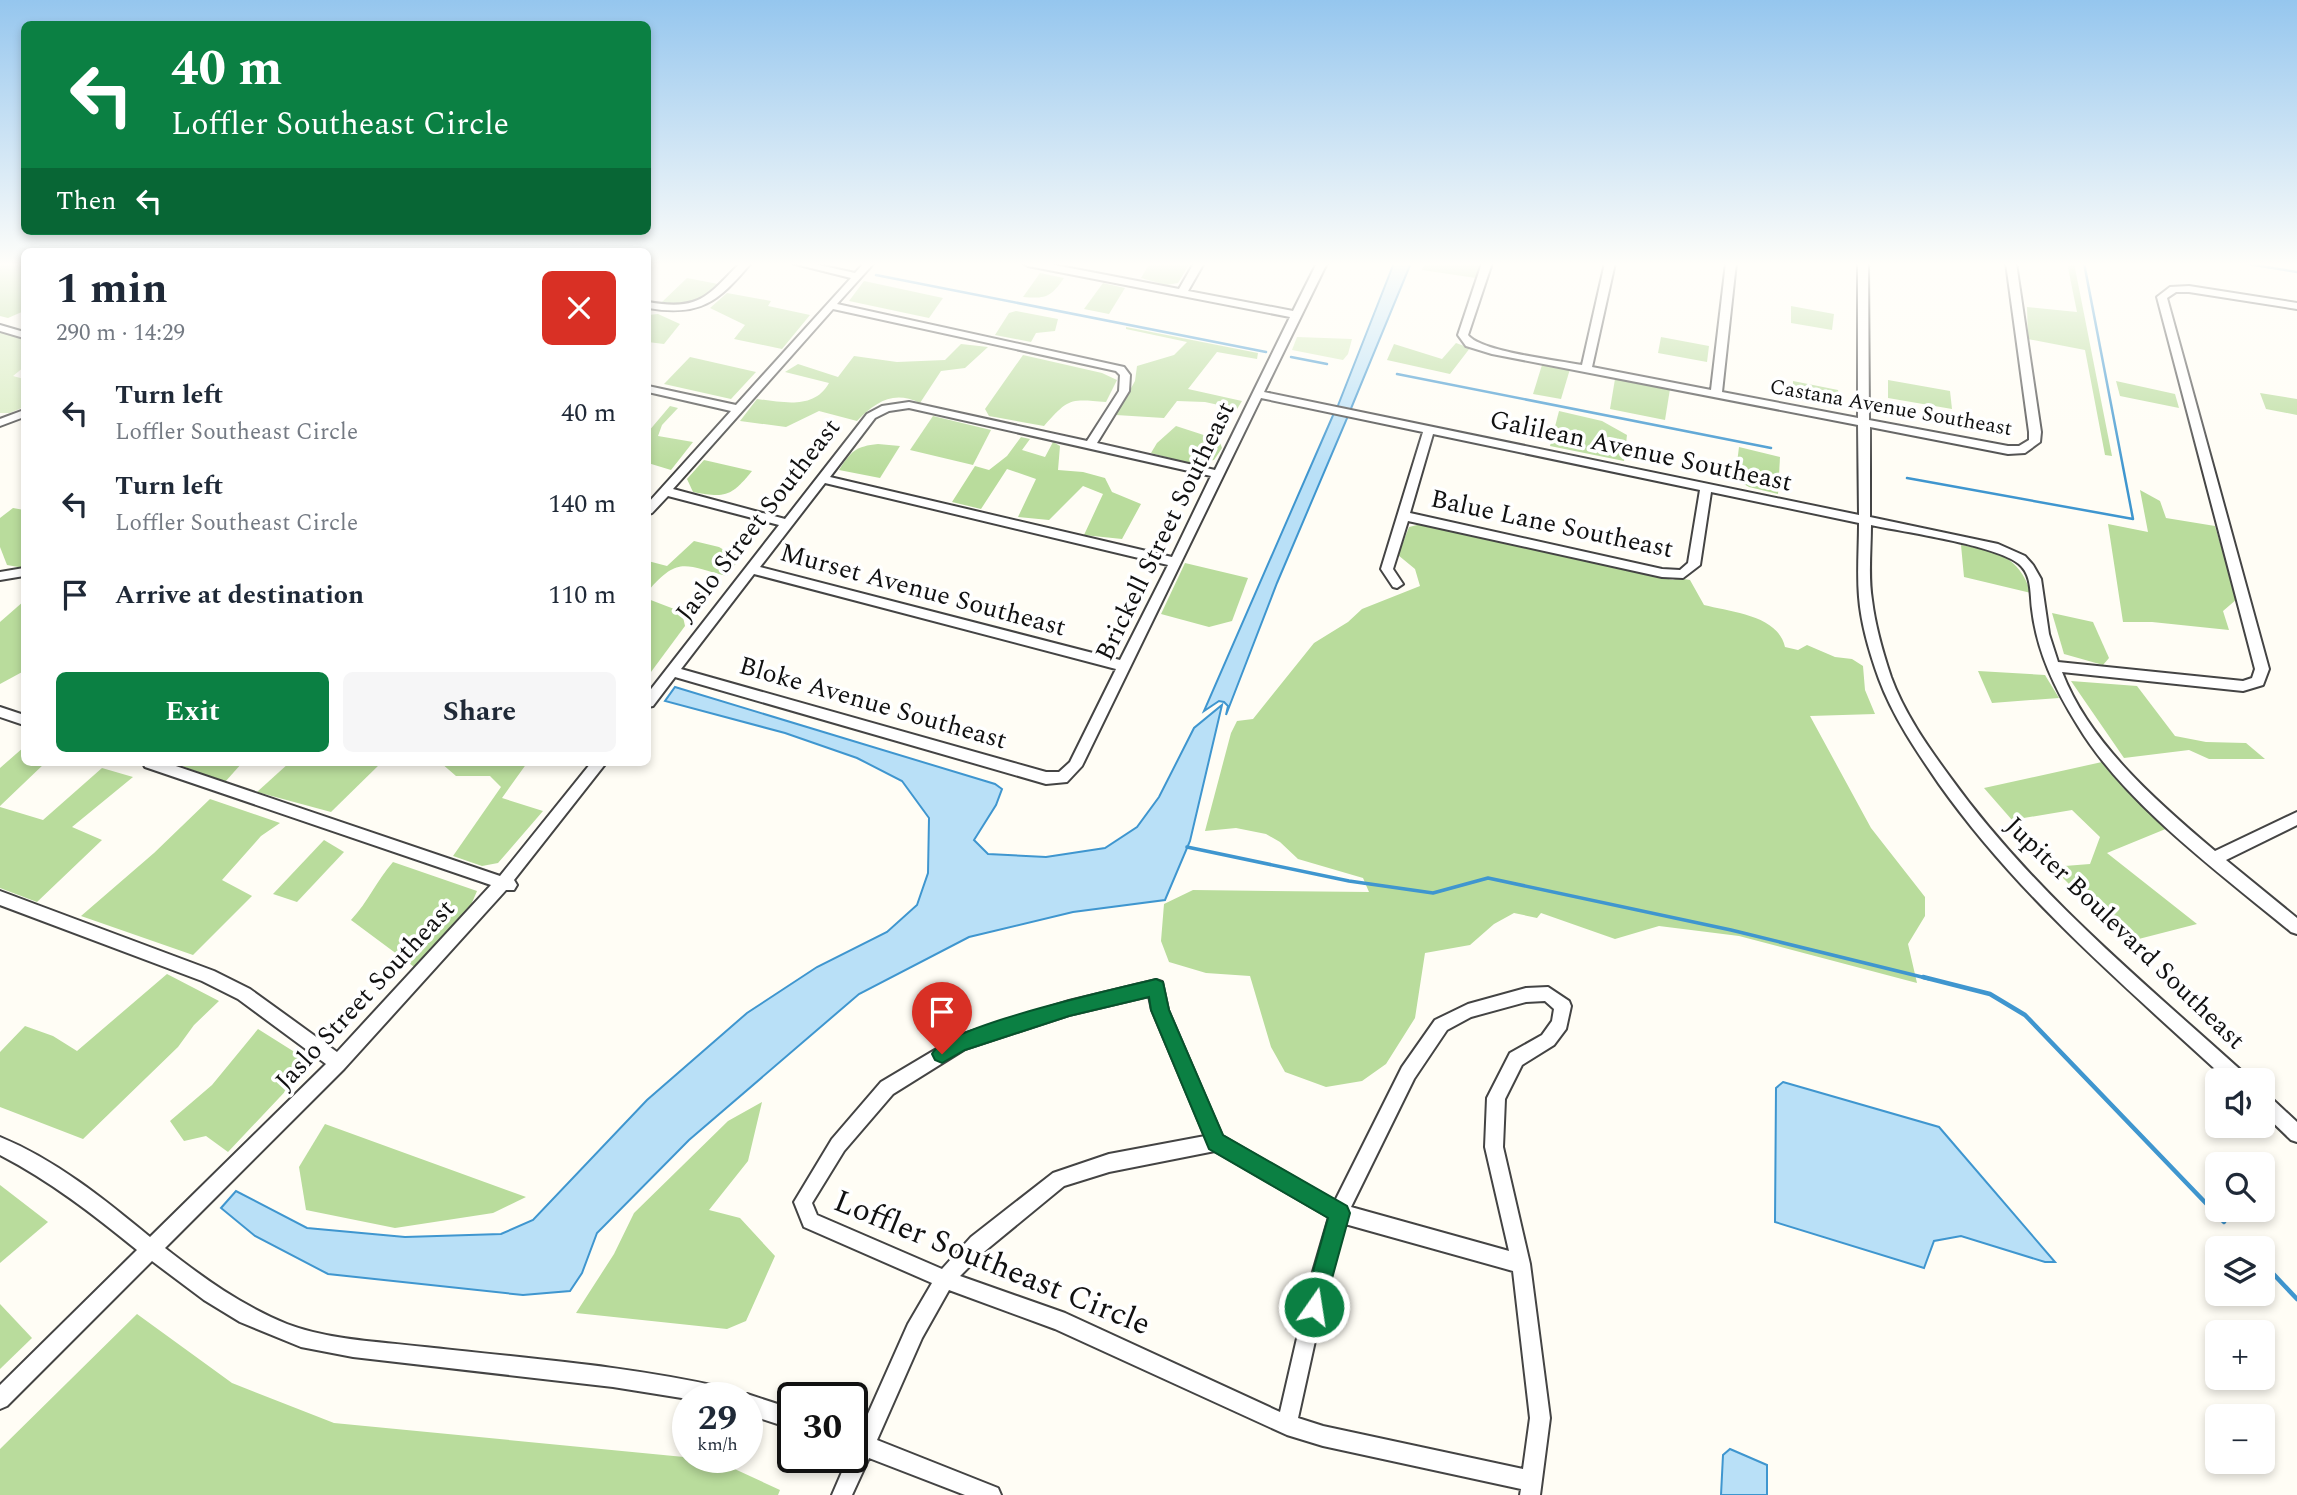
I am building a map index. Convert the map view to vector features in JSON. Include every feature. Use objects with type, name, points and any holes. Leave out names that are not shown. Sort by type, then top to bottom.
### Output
[{"type":"street","points":[[651,507],[807,333]]},
{"type":"street","points":[[954,333],[1120,369],[1125,375],[1124,391],[1090,445],[1217,474]]},
{"type":"street","name":"Brickell Street Southeast","points":[[1062,778],[1075,766],[1288,333]]},
{"type":"street","name":"Castana Avenue Southeast","points":[[1464,333],[1470,344],[1492,351],[2008,450],[2021,450],[2034,442],[2035,432],[2021,333]]},
{"type":"street","points":[[1586,369],[1594,333]]},
{"type":"street","points":[[1716,395],[1723,333]]},
{"type":"street","name":"Jupiter Boulevard Southeast","points":[[1864,333],[1865,599],[1877,651],[1894,699],[1934,767],[1976,825],[2041,895],[2226,1068]]},
{"type":"street","points":[[2053,666],[2243,686],[2258,681],[2262,669],[2172,333]]},
{"type":"street","points":[[651,390],[737,410]]},
{"type":"street","name":"Galilean Avenue Southeast","points":[[1258,394],[1998,548],[2014,555],[2032,570],[2044,641],[2053,666]]},
{"type":"street","name":"Jaslo Street Southeast","points":[[651,698],[871,416],[886,408],[909,405],[1090,445]]},
{"type":"street","points":[[0,424],[21,414]]},
{"type":"street","points":[[1397,584],[1387,569],[1429,430]]},
{"type":"street","points":[[823,479],[1175,562]]},
{"type":"street","name":"Balue Lane Southeast","points":[[1404,516],[1662,573],[1683,574],[1695,565],[1706,488]]},
{"type":"street","points":[[665,491],[786,523]]},
{"type":"street","name":"Murset Avenue Southeast","points":[[751,569],[1124,666]]},
{"type":"street","points":[[0,576],[21,572]]},
{"type":"street","points":[[2053,666],[2071,704],[2128,780],[2297,927]]},
{"type":"street","name":"Bloke Avenue Southeast","points":[[672,671],[1046,778],[1062,778]]},
{"type":"street","points":[[0,712],[21,719]]},
{"type":"street","points":[[159,766],[506,884]]},
{"type":"street","name":"Jaslo Street Southeast","points":[[0,1399],[154,1249],[338,1063],[506,884],[597,766]]},
{"type":"street","points":[[2215,858],[2297,818]]},
{"type":"street","points":[[0,898],[208,976],[244,994],[338,1063]]},
{"type":"street","name":"Loffler Southeast Circle","points":[[1216,1142],[1160,1010],[1156,987],[1069,1008],[960,1043],[887,1088],[838,1145],[803,1202],[810,1221],[945,1279],[1058,1320],[1287,1425],[1322,1437],[1531,1488]]},
{"type":"street","points":[[1287,1425],[1319,1282],[1339,1213],[1408,1073],[1441,1025],[1468,1011],[1514,998],[1548,995],[1563,1006],[1560,1024],[1548,1040],[1516,1059],[1496,1098],[1494,1147],[1521,1264],[1540,1418],[1531,1488]]},
{"type":"street","points":[[2275,1113],[2297,1134]]},
{"type":"street","points":[[868,1423],[945,1279],[978,1244],[1059,1179],[1109,1163],[1216,1142],[1339,1213],[1521,1264]]},
{"type":"street","points":[[0,1146],[34,1161],[68,1183],[212,1294],[251,1318],[289,1334],[373,1350],[613,1379],[672,1389]]},
{"type":"street","points":[[868,1447],[991,1495]]},
{"type":"street","points":[[842,1495],[849,1473]]},
{"type":"green space","points":[[0,333],[5,333],[21,338],[21,369],[13,376],[21,378],[21,408],[10,413],[0,413]]},
{"type":"green space","points":[[651,333],[673,333],[664,344],[651,342]]},
{"type":"green space","points":[[739,333],[795,333],[782,349],[734,339]]},
{"type":"green space","points":[[996,333],[1038,333],[1031,342],[995,335]]},
{"type":"green space","points":[[1144,333],[1258,353],[1257,359],[1217,352],[1188,389],[1242,401],[1237,409],[1205,402],[1177,401],[1164,418],[1116,415],[1135,381],[1137,366],[1174,355],[1187,342]]},
{"type":"green space","points":[[2028,333],[2088,333],[2112,456],[2105,455],[2085,350],[2028,339]]},
{"type":"green space","points":[[1297,337],[1352,339],[1348,354],[1343,360],[1292,350]]},
{"type":"green space","points":[[1661,337],[1709,346],[1707,362],[1658,353]]},
{"type":"green space","points":[[1456,343],[1470,348],[1450,374],[1387,360],[1394,344],[1442,359]]},
{"type":"green space","points":[[961,344],[988,347],[965,368],[941,371],[920,403],[901,398],[886,400],[871,408],[857,421],[819,411],[786,427],[740,421],[757,399],[797,402],[806,401],[823,392],[829,383],[785,372],[798,364],[838,377],[854,356],[897,362],[945,360]]},
{"type":"green space","points":[[1023,355],[1102,373],[1117,380],[1106,402],[1070,402],[1044,426],[989,416],[985,409]]},
{"type":"green space","points":[[690,357],[756,372],[731,399],[664,384]]},
{"type":"green space","points":[[1542,365],[1570,369],[1561,399],[1533,394]]},
{"type":"green space","points":[[1615,379],[1670,389],[1665,420],[1610,409]]},
{"type":"green space","points":[[1888,380],[1950,391],[1952,409],[1888,398]]},
{"type":"green space","points":[[1793,381],[1838,390],[1841,407],[1793,399]]},
{"type":"green space","points":[[2116,381],[2175,394],[2179,408],[2120,396]]},
{"type":"green space","points":[[2260,393],[2297,399],[2297,415],[2266,409]]},
{"type":"green space","points":[[670,406],[678,408],[662,425],[658,436],[693,442],[671,470],[651,464],[651,428]]},
{"type":"green space","points":[[1559,411],[1602,421],[1627,435],[1624,461],[1550,446]]},
{"type":"green space","points":[[933,416],[991,430],[973,465],[910,450]]},
{"type":"green space","points":[[1176,426],[1219,440],[1222,448],[1214,460],[1192,464],[1151,453],[1157,443]]},
{"type":"green space","points":[[1021,437],[1030,439],[1022,450],[1045,457],[1053,442],[1060,446],[1058,470],[1083,472],[1105,478],[1112,492],[1141,504],[1122,539],[1084,535],[1103,494],[1083,486],[1049,520],[1018,517],[1036,479],[1007,469],[981,509],[952,502],[975,466],[989,470],[1007,456]]},
{"type":"green space","points":[[878,444],[900,446],[880,478],[839,470],[854,451]]},
{"type":"green space","points":[[1739,447],[1780,457],[1778,494],[1749,487],[1735,479]]},
{"type":"green space","points":[[704,460],[752,471],[727,494],[693,492],[687,479]]},
{"type":"green space","points":[[2140,490],[2160,501],[2166,518],[2215,526],[2237,599],[2223,611],[2229,630],[2152,622],[2123,622],[2108,524],[2148,532]]},
{"type":"green space","points":[[13,508],[21,509],[21,567],[7,565],[0,547],[0,518]]},
{"type":"green space","points":[[1421,524],[1673,580],[1690,580],[1704,605],[1763,621],[1781,636],[1785,647],[1798,650],[1807,645],[1835,657],[1852,659],[1863,666],[1865,690],[1875,714],[1810,716],[1871,828],[1925,897],[1925,916],[1908,944],[1917,983],[1739,936],[1659,926],[1615,939],[1541,913],[1537,918],[1514,913],[1494,924],[1470,945],[1425,953],[1415,1018],[1386,1064],[1362,1081],[1326,1087],[1285,1072],[1271,1047],[1250,976],[1206,973],[1169,962],[1161,941],[1164,904],[1193,890],[1369,892],[1363,878],[1298,859],[1280,842],[1266,834],[1236,828],[1205,831],[1231,733],[1237,721],[1253,719],[1314,643],[1348,622],[1362,609],[1420,586],[1415,569],[1398,555],[1409,527]]},
{"type":"green space","points":[[694,541],[719,547],[739,559],[727,576],[683,566],[668,572],[651,588],[651,562],[667,566]]},
{"type":"green space","points":[[1961,545],[2005,557],[2020,570],[2031,593],[1964,577]]},
{"type":"green space","points":[[1185,563],[1248,578],[1232,621],[1209,627],[1161,614]]},
{"type":"green space","points":[[651,600],[682,612],[685,626],[651,672]]},
{"type":"green space","points":[[21,604],[21,673],[0,684],[0,622]]},
{"type":"green space","points":[[2052,613],[2093,622],[2109,658],[2103,665],[2064,654]]},
{"type":"green space","points":[[1978,671],[2045,675],[2059,698],[1992,703]]},
{"type":"green space","points":[[2071,681],[2137,686],[2175,736],[2206,742],[2246,743],[2265,759],[2209,759],[2189,750],[2124,758]]},
{"type":"green space","points":[[21,750],[21,766],[42,766],[0,806],[0,768]]},
{"type":"green space","points":[[2102,762],[2168,828],[2107,853],[2197,924],[2127,942],[2052,867],[2090,864],[2100,837],[2072,810],[2012,820],[1984,788]]},
{"type":"green space","points":[[182,766],[239,766],[225,782]]},
{"type":"green space","points":[[286,766],[378,766],[331,812],[257,792]]},
{"type":"green space","points":[[444,766],[525,766],[502,798],[543,811],[498,863],[482,866],[453,856],[501,787],[490,776],[456,776]]},
{"type":"green space","points":[[102,768],[133,777],[72,827],[102,840],[37,902],[0,888],[0,807],[43,820]]},
{"type":"green space","points":[[210,799],[280,823],[261,836],[222,880],[252,896],[193,955],[81,916],[154,853]]},
{"type":"green space","points":[[324,840],[344,852],[297,902],[273,894]]},
{"type":"green space","points":[[393,862],[477,891],[471,905],[417,969],[351,920]]},
{"type":"green space","points":[[167,974],[219,1001],[194,1025],[178,1047],[83,1139],[0,1107],[0,1052],[25,1026],[53,1036],[77,1051]]},
{"type":"green space","points":[[258,1029],[312,1063],[228,1152],[206,1136],[184,1141],[170,1121],[212,1085]]},
{"type":"green space","points":[[762,1102],[748,1161],[709,1210],[740,1218],[775,1256],[746,1321],[727,1329],[576,1313],[614,1254],[634,1213],[728,1121]]},
{"type":"green space","points":[[325,1124],[526,1197],[493,1213],[395,1228],[306,1210],[299,1167]]},
{"type":"green space","points":[[0,1185],[48,1222],[0,1263]]},
{"type":"green space","points":[[0,1304],[32,1338],[0,1369]]},
{"type":"green space","points":[[137,1314],[232,1383],[334,1423],[672,1456],[672,1473],[743,1473],[780,1490],[778,1495],[0,1495],[0,1449]]},
{"type":"water","points":[[1367,333],[1382,333],[1350,411],[1337,408]]},
{"type":"water","points":[[1334,413],[1348,416],[1277,583],[1226,715],[1228,706],[1219,701],[1204,711]]},
{"type":"water","points":[[675,687],[995,784],[1002,789],[996,805],[974,840],[988,854],[1046,857],[1105,848],[1137,827],[1159,797],[1194,728],[1222,705],[1190,841],[1165,900],[1073,912],[969,937],[859,994],[689,1140],[597,1233],[582,1273],[570,1291],[523,1295],[328,1274],[255,1236],[221,1208],[236,1191],[307,1228],[405,1237],[501,1234],[533,1220],[647,1100],[747,1013],[817,967],[887,932],[917,905],[928,873],[929,818],[902,781],[857,758],[785,733],[665,701]]},
{"type":"water","points":[[1783,1082],[1939,1127],[2055,1262],[2045,1262],[1961,1236],[1934,1241],[1924,1268],[1775,1222],[1776,1088]]},
{"type":"water","points":[[1730,1449],[1767,1465],[1767,1495],[1721,1495],[1723,1455]]},
{"type":"waterway","points":[[1169,333],[1266,352]]},
{"type":"waterway","points":[[1907,478],[2133,519],[2097,333]]},
{"type":"waterway","points":[[1291,357],[1327,364]]},
{"type":"waterway","points":[[1397,374],[1771,448]]},
{"type":"waterway","points":[[1187,847],[1349,881],[1433,893],[1488,878],[1731,930],[1930,979]]},
{"type":"waterway","points":[[1923,977],[1990,994],[2025,1015],[2205,1202]]},
{"type":"waterway","points":[[2275,1276],[2297,1299]]},
{"type":"route","points":[[942,1054],[960,1043],[1069,1008],[1156,987],[1160,1010],[1216,1142],[1339,1213],[1314,1307]]}]
